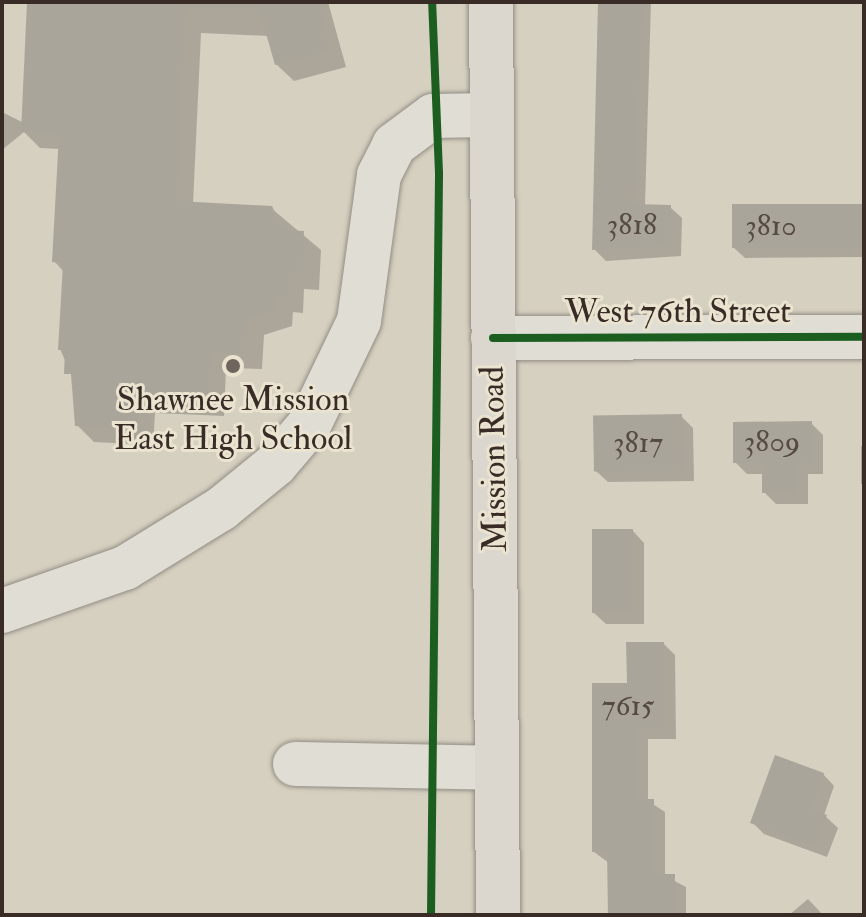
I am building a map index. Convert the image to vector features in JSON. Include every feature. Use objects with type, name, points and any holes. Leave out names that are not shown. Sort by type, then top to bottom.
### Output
[{"type":"main road","name":"Mission Road","points":[[491,2],[498,915]]},
{"type":"street","points":[[2,611],[125,568],[221,509],[275,465],[309,425],[359,321],[379,175],[394,145],[433,116],[490,115]]},
{"type":"street","name":"West 76th Street","points":[[493,338],[864,337]]},
{"type":"street","points":[[295,764],[497,768]]},
{"type":"building","name":"Shawnee Mission East High School","points":[[27,2],[186,2],[176,201],[272,206],[283,230],[304,231],[302,274],[288,273],[287,297],[276,296],[276,309],[248,318],[246,353],[210,352],[207,400],[138,397],[137,429],[75,426],[71,374],[64,374],[65,350],[58,350],[63,263],[52,262],[59,134],[21,132]]},
{"type":"building","points":[[257,2],[317,2],[330,50],[275,65]]},
{"type":"building","points":[[598,2],[642,2],[634,204],[671,205],[670,245],[592,250]]},
{"type":"building","points":[[732,204],[864,204],[864,248],[732,248]]},
{"type":"building","points":[[682,414],[683,470],[594,472],[593,416]]},
{"type":"building","points":[[812,421],[812,463],[797,463],[797,493],[762,493],[762,463],[733,463],[733,422]]},
{"type":"building","points":[[592,529],[633,529],[633,613],[592,613]]},
{"type":"building","points":[[626,642],[664,642],[665,728],[637,729],[637,799],[654,799],[654,874],[675,874],[675,915],[608,915],[607,852],[592,852],[592,683],[627,683]]},
{"type":"building","points":[[775,755],[824,773],[811,809],[827,815],[815,846],[750,823]]},
{"type":"cycle path","points":[[431,915],[439,173],[432,2]]},
{"type":"cycle path","points":[[493,338],[864,337]]},
{"type":"place","name":"Shawnee Mission East High School","points":[[233,366]]}]
